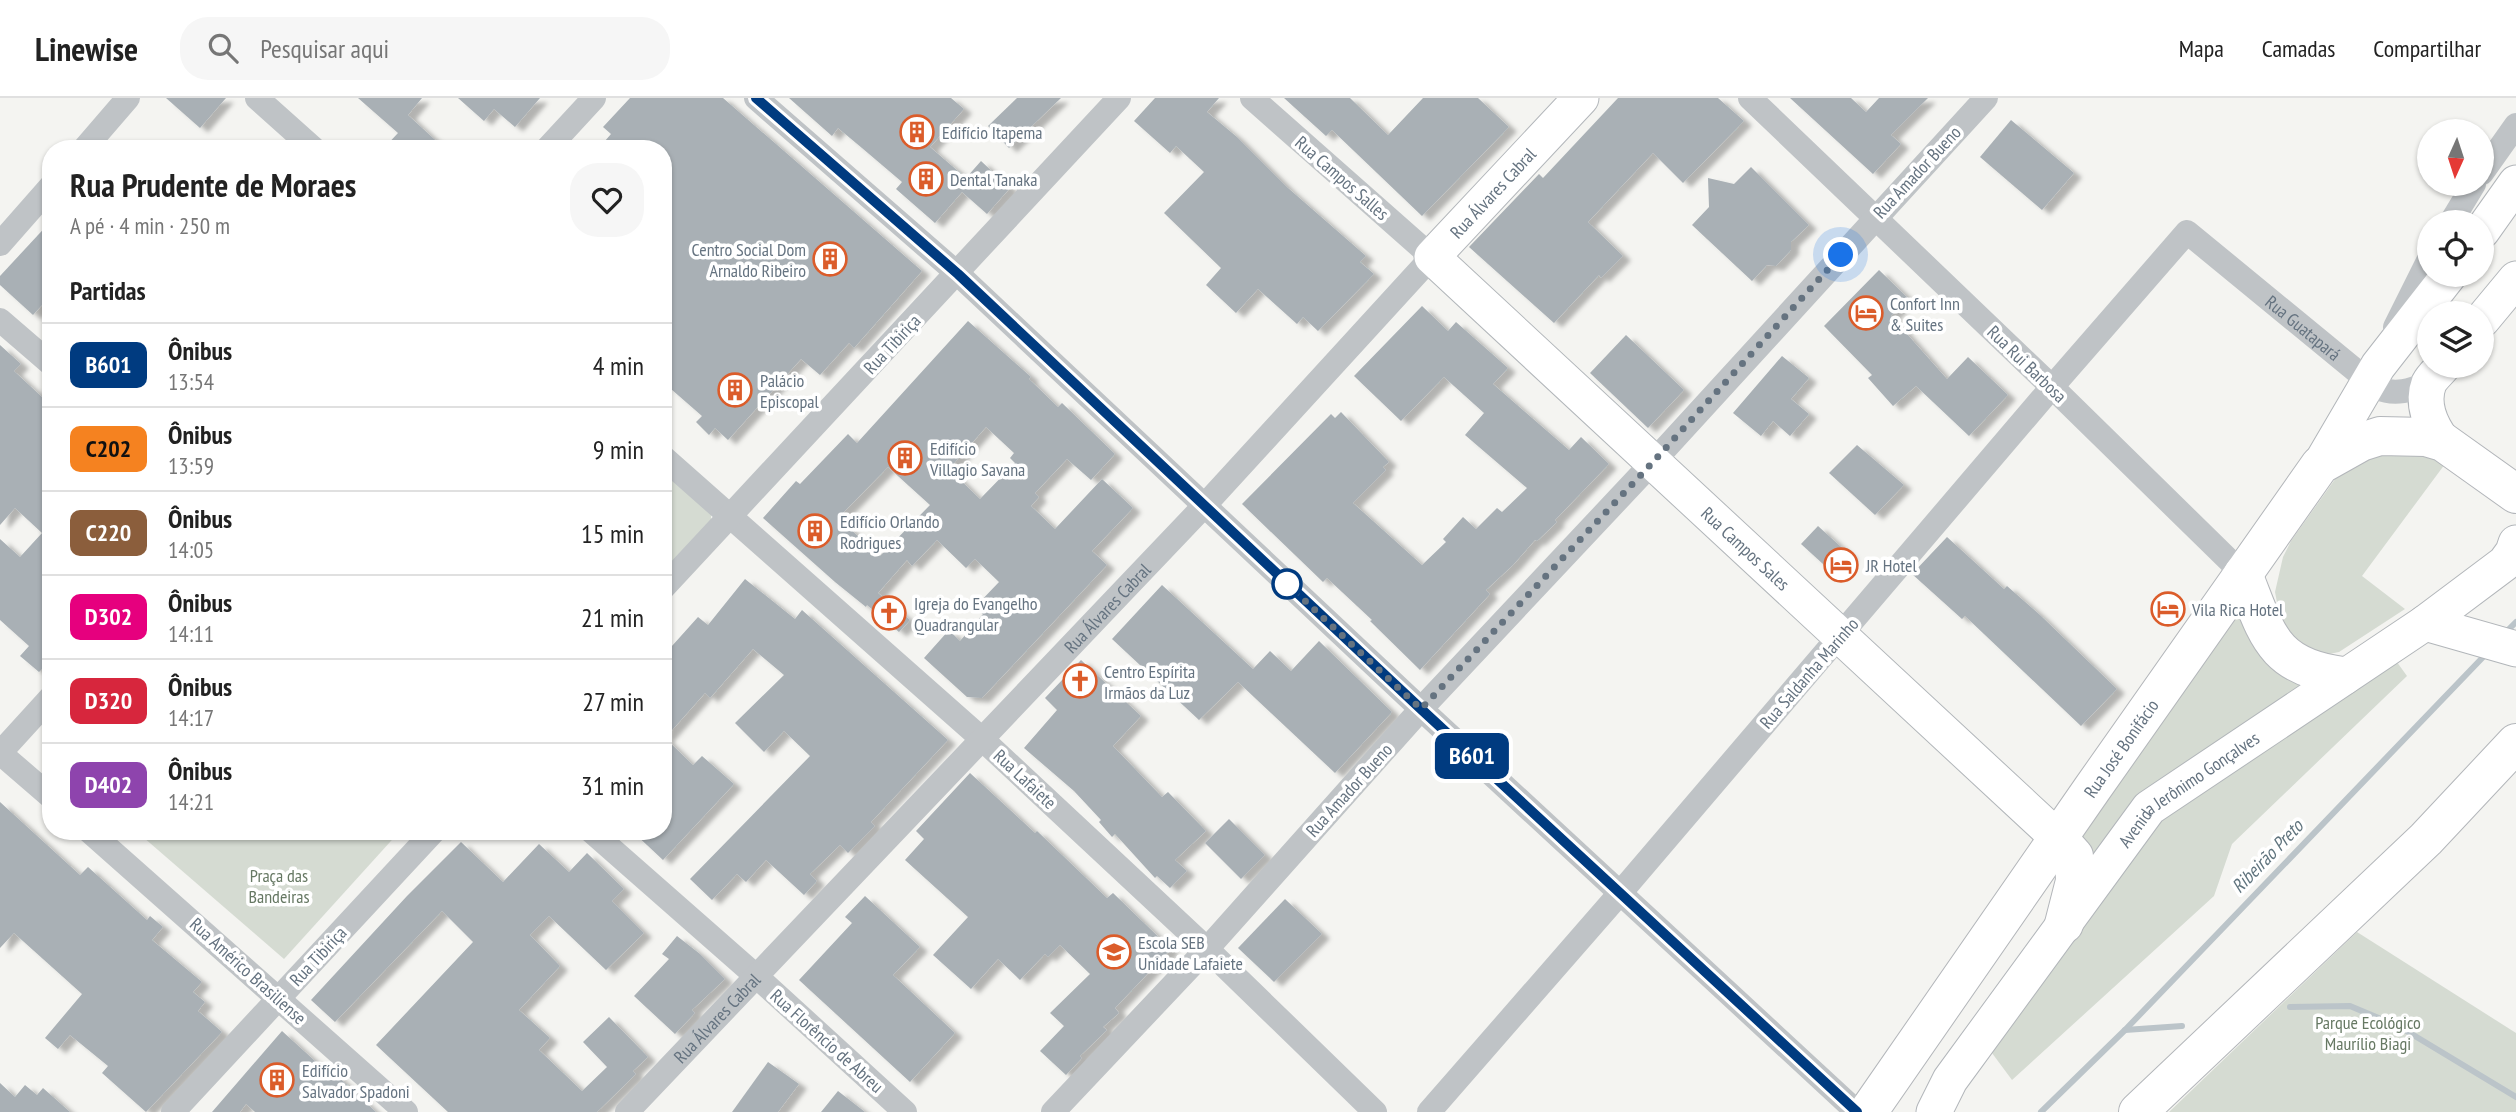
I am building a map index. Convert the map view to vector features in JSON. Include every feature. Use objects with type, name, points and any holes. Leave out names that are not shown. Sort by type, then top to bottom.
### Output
[{"type":"main road","name":"Rua Álvares Cabral","points":[[1432,257],[1581,98]]},
{"type":"main road","name":"Rua Campos Sales","points":[[1432,257],[2058,838]]},
{"type":"main road","points":[[2494,306],[2516,279]]},
{"type":"main road","name":"Rua José Bonifácio","points":[[1868,1112],[2320,465],[2373,374],[2440,287]]},
{"type":"main road","points":[[2435,378],[2427,414],[2435,431],[2443,442],[2515,497]]},
{"type":"main road","points":[[2320,465],[2361,442],[2380,436],[2408,435],[2443,442]]},
{"type":"main road","name":"Avenida Jerônimo Gonçalves","points":[[1934,1112],[1950,1080],[2149,808],[2343,676],[2441,628],[2505,563],[2516,543]]},
{"type":"main road","points":[[2242,574],[2267,634],[2277,648],[2302,668],[2343,676]]},
{"type":"main road","points":[[2441,628],[2516,649]]},
{"type":"main road","points":[[2138,1112],[2426,839],[2516,743]]},
{"type":"main road","points":[[2058,838],[2074,856],[2075,881],[2064,924]]},
{"type":"street","points":[[91,140],[128,98]]},
{"type":"street","points":[[257,98],[304,140]]},
{"type":"street","points":[[555,140],[594,98]]},
{"type":"street","points":[[756,98],[958,274],[1421,709],[1857,1112]]},
{"type":"street","name":"Rua Tibiriça","points":[[672,578],[1119,98]]},
{"type":"street","name":"Rua Campos Salles","points":[[1252,98],[1432,257]]},
{"type":"street","name":"Rua Rui Barbosa","points":[[1750,98],[2052,387],[2242,574]]},
{"type":"street","name":"Rua Amador Bueno","points":[[1053,1112],[1207,949],[1421,709],[1653,462],[1986,98]]},
{"type":"street","points":[[2494,156],[2516,125]]},
{"type":"street","points":[[0,244],[42,196]]},
{"type":"street","name":"Rua Saldanha Marinho","points":[[1429,1112],[2187,232]]},
{"type":"street","name":"Rua Guatapará","points":[[2187,232],[2373,374],[2388,393],[2402,392],[2428,378]]},
{"type":"street","name":"Rua Álvares Cabral","points":[[626,1112],[1204,506],[1432,257]]},
{"type":"street","points":[[2373,374],[2417,284]]},
{"type":"street","points":[[0,320],[42,356]]},
{"type":"street","name":"Rua Lafaiete","points":[[672,465],[982,739],[1207,949],[1375,1112]]},
{"type":"street","points":[[42,707],[0,753],[42,789]]},
{"type":"street","name":"Rua Américo Brasiliense","points":[[99,840],[406,1112]]},
{"type":"street","name":"Rua Tibiriça","points":[[173,1112],[426,840]]},
{"type":"street","name":"Rua Florêncio de Abreu","points":[[601,840],[905,1112]]},
{"type":"green space","points":[[2410,448],[2445,464],[2362,576],[2405,609],[2339,652],[2324,655],[2300,648],[2281,623],[2275,592],[2283,557],[2291,541],[2343,468],[2356,457]]},
{"type":"green space","points":[[672,478],[711,512],[711,522],[672,563]]},
{"type":"green space","points":[[2234,608],[2308,683],[2097,865],[2077,838]]},
{"type":"green space","points":[[2394,658],[2407,676],[2232,844],[2214,896],[2012,1080],[1989,1049],[2150,828]]},
{"type":"green space","name":"Praça das Bandeiras","points":[[146,840],[392,840],[284,959]]},
{"type":"green space","name":"Parque Ecológico Maurílio Biagi","points":[[2357,932],[2516,1033],[2516,1112],[2169,1112]]},
{"type":"building","points":[[166,98],[226,98],[200,128]]},
{"type":"building","points":[[358,98],[422,98],[408,115],[435,140],[391,140],[398,133]]},
{"type":"building","points":[[458,98],[540,98],[515,127],[494,109],[484,121]]},
{"type":"building","points":[[630,98],[723,98],[922,271],[854,348],[849,343],[820,375],[801,359],[728,440],[715,428],[709,435],[696,422],[702,416],[672,390],[672,140],[606,140],[611,134],[603,127]]},
{"type":"building","points":[[789,98],[951,98],[964,109],[930,147],[966,178],[981,161],[1010,188],[987,214],[962,192],[935,223],[896,189],[902,182],[838,128],[832,136]]},
{"type":"building","points":[[1017,98],[1061,98],[1009,148],[988,126]]},
{"type":"building","points":[[1155,98],[1219,98],[1207,112],[1366,256],[1360,262],[1374,274],[1318,331],[1303,317],[1297,324],[1258,289],[1236,313],[1206,285],[1221,268],[1164,213],[1204,172],[1176,146],[1170,153],[1134,121]]},
{"type":"building","points":[[1284,98],[1350,98],[1388,135],[1423,98],[1478,98],[1509,127],[1422,216],[1332,130],[1326,136]]},
{"type":"building","points":[[1618,98],[1718,98],[1744,121],[1683,183],[1653,153],[1588,222],[1623,256],[1601,278],[1599,275],[1554,323],[1469,247],[1539,174],[1543,178]]},
{"type":"building","points":[[1790,98],[1851,98],[1866,112],[1879,98],[1928,98],[1891,135],[1901,144],[1873,174]]},
{"type":"building","points":[[2011,120],[2074,173],[2042,210],[1980,157]]},
{"type":"building","points":[[1751,167],[1809,225],[1791,242],[1791,250],[1776,266],[1767,265],[1752,281],[1692,225],[1709,207],[1708,178],[1734,184]]},
{"type":"building","points":[[42,231],[42,305],[33,315],[0,285],[0,276]]},
{"type":"building","points":[[1879,270],[1909,299],[1891,316],[1947,379],[1968,357],[2008,395],[1969,436],[1916,386],[1893,406],[1868,378],[1872,375],[1824,326]]},
{"type":"building","points":[[1422,306],[1448,331],[1456,322],[1508,368],[1493,384],[1569,450],[1581,437],[1609,464],[1555,520],[1557,522],[1535,540],[1486,590],[1490,594],[1420,670],[1327,578],[1323,582],[1242,504],[1331,414],[1335,418],[1341,412],[1389,462],[1383,467],[1386,470],[1353,503],[1422,565],[1446,542],[1443,539],[1463,517],[1476,529],[1497,508],[1502,512],[1527,488],[1465,435],[1484,413],[1444,377],[1401,421],[1354,376]]},
{"type":"building","points":[[968,321],[1031,377],[1029,379],[1058,407],[1062,403],[1115,454],[1091,480],[1067,459],[1035,493],[1039,497],[1031,506],[1055,529],[1102,479],[1133,508],[1092,551],[1107,565],[982,698],[967,697],[924,658],[949,630],[960,641],[983,614],[975,607],[999,582],[975,559],[966,568],[937,540],[912,566],[907,560],[878,593],[910,620],[899,632],[835,582],[763,518],[796,481],[800,484],[848,434],[857,443]],"holes":[[[986,427],[1014,453],[1010,458],[1015,463],[980,499],[949,469]],[[888,467],[930,505],[880,556],[838,518]]]},
{"type":"building","points":[[1626,335],[1684,390],[1648,428],[1590,373]]},
{"type":"building","points":[[0,345],[21,364],[14,371],[42,397],[42,533],[15,508],[0,525]]},
{"type":"building","points":[[1782,356],[1809,378],[1791,399],[1809,414],[1790,436],[1773,421],[1761,436],[1733,413]]},
{"type":"building","points":[[1857,445],[1904,485],[1875,515],[1829,473]]},
{"type":"building","points":[[1818,526],[1850,555],[1834,574],[1801,544]]},
{"type":"building","points":[[42,533],[42,669],[39,672],[20,656],[29,646],[0,620],[0,539],[20,557]]},
{"type":"building","points":[[1947,537],[2004,589],[2007,586],[2040,615],[2117,689],[2081,726],[1965,616],[1962,619],[1912,574]]},
{"type":"building","points":[[745,579],[795,619],[802,610],[948,740],[871,822],[875,826],[848,853],[840,845],[810,874],[817,881],[804,895],[766,860],[746,882],[737,874],[712,900],[690,879],[810,756],[784,731],[764,752],[735,723],[784,675],[753,649],[710,698],[705,693],[672,730],[672,646],[698,617],[708,625]]},
{"type":"building","points":[[1162,585],[1253,669],[1270,651],[1291,671],[1319,641],[1392,712],[1335,773],[1238,682],[1199,720],[1112,639]]},
{"type":"building","points":[[1081,660],[1141,716],[1113,746],[1162,797],[1168,792],[1206,831],[1175,860],[1187,871],[1170,888],[1157,876],[1155,878],[1115,834],[1112,837],[1099,822],[1101,820],[1074,791],[1024,748],[1057,710],[1045,698]]},
{"type":"building","points":[[672,745],[693,765],[702,756],[734,784],[663,860],[642,840],[672,840]]},
{"type":"building","points":[[970,773],[1035,833],[1037,831],[1107,898],[1113,893],[1171,949],[1115,1008],[1119,1013],[1103,1027],[1107,1030],[1080,1056],[1082,1058],[1066,1075],[1040,1051],[1064,1026],[1050,1013],[1090,974],[1060,945],[1048,957],[1045,954],[1020,980],[998,959],[971,989],[933,955],[968,917],[905,860],[924,839],[916,831]]},
{"type":"building","points":[[0,802],[80,875],[88,867],[147,920],[150,916],[163,927],[152,940],[202,982],[193,992],[205,1002],[198,1011],[222,1032],[146,1112],[102,1073],[108,1066],[70,1035],[58,1049],[45,1038],[82,994],[14,933],[0,948]]},
{"type":"building","points":[[1229,819],[1265,855],[1241,879],[1205,843]]},
{"type":"building","points":[[461,842],[503,882],[539,844],[569,872],[587,853],[624,889],[612,901],[644,933],[606,970],[549,916],[530,935],[560,966],[519,1010],[550,1038],[539,1050],[582,1091],[607,1067],[583,1042],[609,1017],[648,1057],[633,1071],[636,1074],[597,1112],[448,1112],[376,1045],[473,942],[442,911],[335,1022],[311,1000]]},
{"type":"building","points":[[865,896],[920,947],[893,975],[955,1033],[910,1082],[799,980],[852,923],[845,917]]},
{"type":"building","points":[[1285,899],[1322,934],[1274,982],[1238,948]]},
{"type":"building","points":[[677,936],[725,979],[692,1010],[695,1013],[675,1034],[634,996],[669,959],[662,954]]},
{"type":"building","name":"Edifício Salvador Spadoni","points":[[282,1031],[326,1071],[329,1068],[376,1112],[255,1112],[246,1104],[240,1112],[212,1112]]},
{"type":"building","points":[[768,1062],[799,1084],[778,1112],[732,1112]]},
{"type":"building","points":[[0,1083],[15,1097],[25,1085],[37,1095],[43,1088],[70,1112],[0,1112]]},
{"type":"building","points":[[838,1091],[865,1112],[821,1112]]},
{"type":"waterway","name":"Ribeirão Preto","points":[[2505,633],[2516,622]]},
{"type":"waterway","name":"Ribeirão Preto","points":[[2041,1112],[2125,1030],[2486,654]]},
{"type":"waterway","points":[[2290,1007],[2350,1006],[2400,1027],[2516,1097]]},
{"type":"waterway","points":[[2125,1030],[2182,1026]]},
{"type":"bus line","name":"B601","points":[[756,98],[958,274],[1421,709],[1857,1112]]},
{"type":"place","name":"Edifício Itapema","points":[[917,132]]},
{"type":"place","name":"Dental Tanaka","points":[[926,179]]},
{"type":"place","name":"Centro Social Dom Arnaldo Ribeiro","points":[[830,259]]},
{"type":"place","name":"Confort Inn & Suites","points":[[1866,313]]},
{"type":"place","name":"Palácio Episcopal","points":[[735,390]]},
{"type":"place","name":"Edifício Villagio Savana","points":[[905,458]]},
{"type":"place","name":"Edifício Orlando Rodrigues","points":[[815,531]]},
{"type":"place","name":"JR Hotel","points":[[1841,565]]},
{"type":"place","name":"Vila Rica Hotel","points":[[2168,609]]},
{"type":"place","name":"Igreja do Evangelho Quadrangular","points":[[889,613]]},
{"type":"place","name":"Centro Espírita Irmãos da Luz","points":[[1080,681]]},
{"type":"place","name":"Escola SEB Unidade Lafaiete","points":[[1114,952]]},
{"type":"place","name":"Edifício Salvador Spadoni","points":[[277,1080]]},
{"type":"route","points":[[1287,584],[1421,709],[1653,462],[1841,255]]}]
